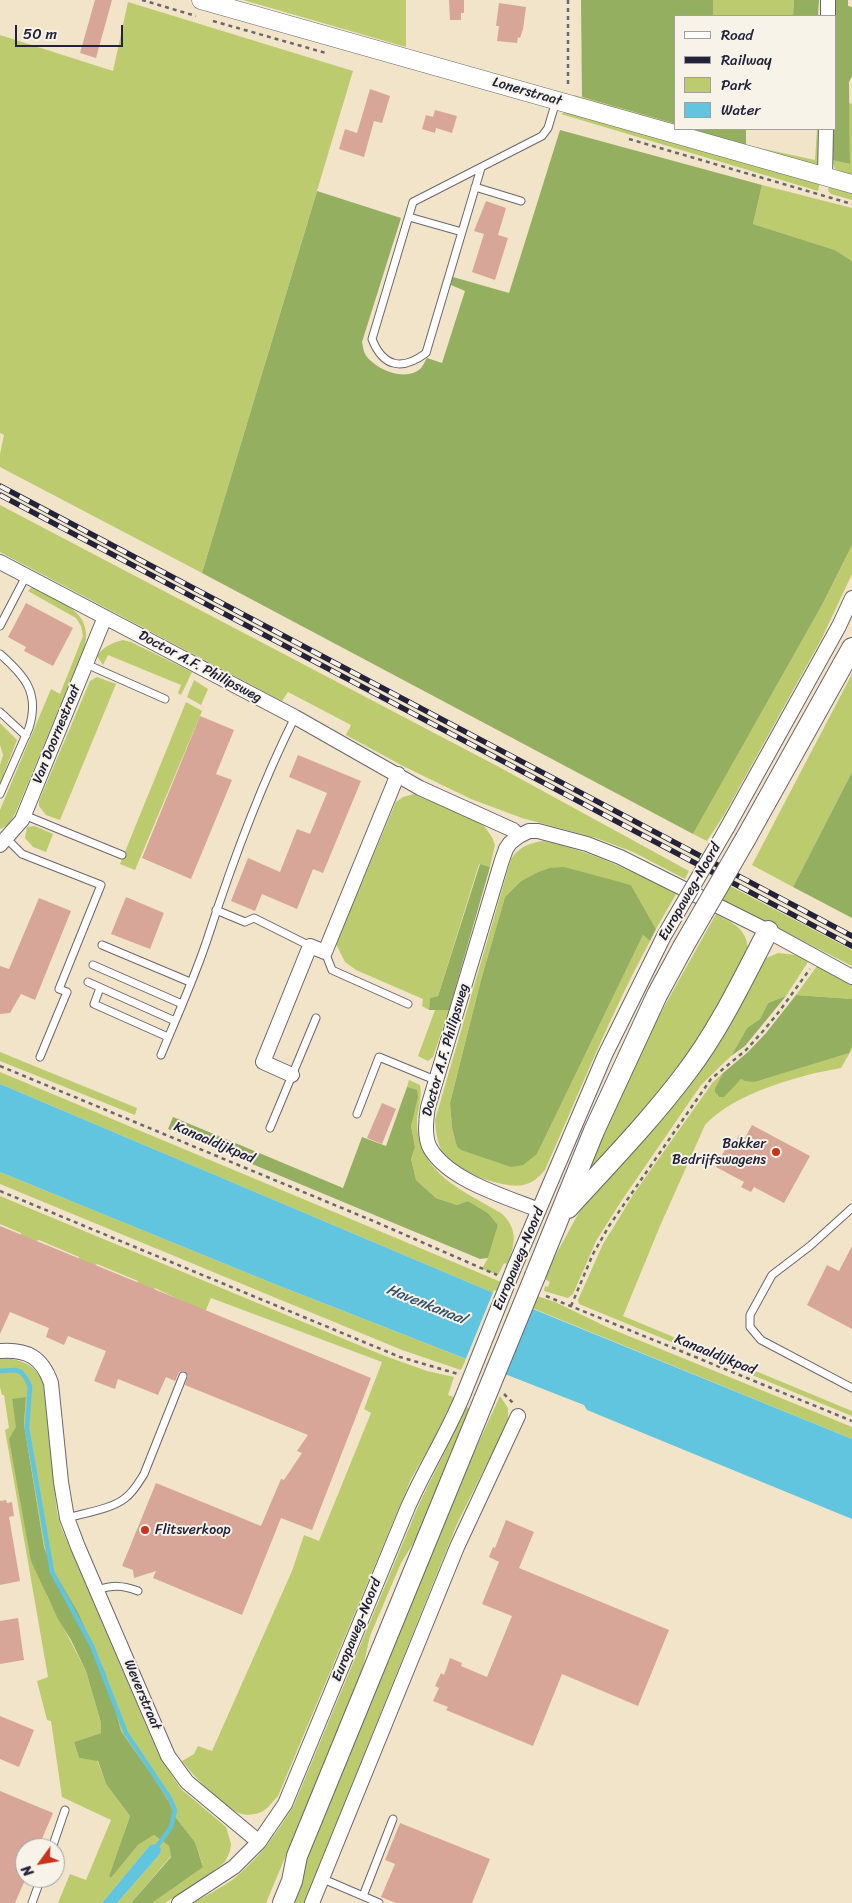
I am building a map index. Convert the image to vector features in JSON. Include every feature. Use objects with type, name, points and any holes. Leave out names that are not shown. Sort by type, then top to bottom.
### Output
[{"type":"main road","name":"Europaweg-Noord","points":[[272,1903],[283,1875],[296,1856],[594,1132],[632,1046],[683,947],[852,648]]},
{"type":"main road","points":[[558,1219],[651,1117],[687,1072],[735,995],[768,931]]},
{"type":"main road","name":"Europaweg-Noord","points":[[283,1903],[292,1881],[296,1856]]},
{"type":"street","name":"Lonerstraat","points":[[201,0],[852,184]]},
{"type":"street","points":[[828,0],[828,15]]},
{"type":"street","points":[[825,176],[826,130]]},
{"type":"street","name":"Doctor A.F. Philipsweg","points":[[0,562],[295,717],[420,788],[512,830],[519,836],[506,849],[502,860],[435,1080],[426,1124],[429,1147],[441,1162],[456,1175],[538,1210]]},
{"type":"street","name":"Europaweg-Noord","points":[[179,1903],[234,1867],[259,1842],[285,1804],[408,1507],[418,1484],[451,1424],[538,1210],[605,1055],[664,936],[727,828],[839,626],[852,598]]},
{"type":"street","name":"Van Doornestraat","points":[[3,841],[22,820],[106,617]]},
{"type":"street","points":[[292,1075],[263,1062],[310,946],[325,952],[398,774]]},
{"type":"street","points":[[519,836],[529,831],[538,830],[586,844],[620,857],[768,931],[852,977]]},
{"type":"street","name":"Weverstraat","points":[[0,1352],[15,1350],[36,1358],[48,1373],[51,1382],[61,1482],[68,1518],[172,1763],[187,1782],[259,1842]]},
{"type":"street","points":[[312,1903],[456,1548],[518,1416]]},
{"type":"lane","points":[[481,168],[426,353],[405,365],[396,364],[384,358],[376,350],[372,339],[413,202],[542,136],[548,128],[560,101]]},
{"type":"lane","points":[[475,187],[521,201]]},
{"type":"lane","points":[[409,217],[462,232]]},
{"type":"lane","points":[[0,626],[26,576]]},
{"type":"lane","points":[[0,654],[18,670],[30,689],[33,712],[26,736],[0,794]]},
{"type":"lane","points":[[86,664],[165,699]]},
{"type":"lane","points":[[0,712],[26,736]]},
{"type":"lane","points":[[161,1054],[182,1004],[216,910],[276,756],[295,717]]},
{"type":"lane","points":[[24,815],[122,855]]},
{"type":"lane","points":[[3,841],[22,854],[101,885],[59,989],[67,992],[40,1057]]},
{"type":"lane","points":[[216,910],[245,922],[254,918],[310,946]]},
{"type":"lane","points":[[102,945],[190,982]]},
{"type":"lane","points":[[325,952],[332,970],[408,1004]]},
{"type":"lane","points":[[93,965],[182,1004]]},
{"type":"lane","points":[[88,982],[175,1021]]},
{"type":"lane","points":[[100,988],[94,1004],[168,1037]]},
{"type":"lane","points":[[270,1128],[316,1018]]},
{"type":"lane","points":[[357,1114],[379,1056],[435,1080]]},
{"type":"lane","points":[[852,1208],[810,1246],[772,1275],[750,1315],[750,1327],[761,1340],[852,1388]]},
{"type":"lane","points":[[68,1518],[116,1504],[125,1498],[137,1485],[147,1467],[183,1376]]},
{"type":"lane","points":[[97,1590],[112,1586],[125,1586],[138,1592]]},
{"type":"lane","points":[[55,1838],[65,1810]]},
{"type":"lane","points":[[363,1896],[393,1819]]},
{"type":"lane","points":[[321,1878],[379,1903]]},
{"type":"lane","points":[[32,1903],[37,1888]]},
{"type":"path","points":[[560,101],[568,88],[568,0]]},
{"type":"path","points":[[823,196],[852,204]]},
{"type":"path","name":"Kanaaldijkpad","points":[[817,958],[788,1000],[764,1030],[746,1050],[711,1079],[609,1226],[593,1254],[571,1306],[852,1422]]},
{"type":"path","name":"Kanaaldijkpad","points":[[0,1066],[286,1184],[419,1242]]},
{"type":"path","points":[[0,1191],[400,1357],[457,1373]]},
{"type":"green space","points":[[243,0],[406,0],[406,47]]},
{"type":"green space","points":[[581,0],[713,0],[713,15],[674,15],[674,123],[582,97]]},
{"type":"green space","points":[[713,0],[794,0],[793,15],[713,15]]},
{"type":"green space","points":[[794,0],[819,0],[818,15],[793,15]]},
{"type":"green space","points":[[834,0],[848,0],[848,6],[852,7],[852,76],[849,82],[850,164],[832,160],[833,130],[837,130],[837,15],[834,15]]},
{"type":"green space","points":[[128,2],[353,71],[202,573],[0,467],[0,454],[4,435],[0,433],[0,35],[113,71]]},
{"type":"green space","points":[[574,95],[674,123],[674,130],[694,130],[746,145],[815,160],[817,130],[824,130],[823,160],[820,164],[812,167],[745,151],[573,101]]},
{"type":"green space","points":[[849,103],[852,104],[852,176],[835,169],[832,160],[850,164]]},
{"type":"green space","points":[[568,111],[820,182],[818,191],[561,114]]},
{"type":"green space","points":[[560,130],[762,185],[753,224],[835,250],[852,261],[852,545],[822,605],[693,834],[202,573],[317,191],[401,218],[362,342],[365,354],[375,365],[399,374],[415,372],[421,368],[427,358],[442,363],[465,291],[451,285],[453,277],[509,293]]},
{"type":"green space","points":[[694,130],[746,130],[746,145]]},
{"type":"green space","points":[[762,185],[852,208],[852,261],[835,250],[753,224]]},
{"type":"green space","points":[[829,185],[852,193],[852,200],[831,194],[828,191]]},
{"type":"green space","points":[[0,505],[499,767],[689,871],[685,879],[633,852],[596,838],[522,818],[471,799],[403,766],[346,735],[351,725],[288,692],[282,701],[0,552]]},
{"type":"green space","points":[[852,545],[852,574],[822,638],[724,815],[707,841],[693,834],[822,605]]},
{"type":"green space","points":[[32,587],[71,608],[79,615],[84,623],[86,633],[85,646],[15,814],[8,825],[0,829],[0,810],[51,689],[60,694],[83,636],[81,626],[76,618],[28,591]]},
{"type":"green space","points":[[123,640],[131,642],[192,672],[181,695],[178,693],[181,685],[108,655],[103,665],[97,656],[108,645]]},
{"type":"green space","points":[[852,674],[852,772],[793,887],[752,865]]},
{"type":"green space","points":[[97,677],[116,684],[60,820],[46,815],[39,806],[39,801],[90,681]]},
{"type":"green space","points":[[194,680],[208,689],[201,705],[187,697]]},
{"type":"green space","points":[[186,702],[202,711],[135,870],[120,864]]},
{"type":"green space","points":[[0,723],[17,740],[0,783],[0,765],[3,755],[0,745]]},
{"type":"green space","points":[[852,772],[852,918],[793,887]]},
{"type":"green space","points":[[414,794],[479,822],[492,837],[495,845],[490,867],[479,864],[438,996],[430,998],[429,1010],[422,1006],[423,999],[356,970],[345,962],[336,944],[396,802],[403,797]]},
{"type":"green space","points":[[35,826],[53,834],[46,852],[33,847],[25,838],[27,827]]},
{"type":"green space","points":[[543,841],[595,856],[676,894],[656,929],[631,885],[549,868],[521,881],[505,897],[481,980],[450,1103],[452,1128],[457,1147],[461,1150],[537,1154],[643,935],[650,941],[608,1026],[545,1170],[530,1183],[516,1186],[472,1175],[454,1165],[445,1156],[440,1146],[435,1120],[511,859],[517,851],[525,846]]},
{"type":"green space","points":[[480,864],[490,867],[449,1010],[429,1010],[430,998],[438,996]]},
{"type":"green space","points":[[564,867],[631,885],[656,929],[650,941],[643,935],[537,1154],[523,1165],[511,1167],[457,1147],[452,1128],[450,1103],[481,980],[505,897],[521,881],[538,872],[549,868]]},
{"type":"green space","points":[[730,886],[852,950],[852,966],[722,900]]},
{"type":"green space","points":[[716,914],[738,927],[745,936],[748,949],[711,1023],[649,1111],[586,1173],[650,1032]]},
{"type":"green space","points":[[778,953],[795,955],[808,962],[786,996],[768,1003],[760,1019],[747,1028],[731,1056],[701,1085],[596,1241],[573,1294],[568,1298],[544,1291],[545,1286],[548,1287],[550,1282],[543,1278],[582,1207],[762,960]]},
{"type":"green space","points":[[817,966],[852,985],[852,999],[796,995]]},
{"type":"green space","points":[[796,995],[852,999],[852,1046],[849,1053],[755,1082],[741,1079],[724,1097],[719,1097],[715,1092],[715,1088],[723,1073],[748,1052],[766,1033]]},
{"type":"green space","points":[[786,996],[745,1046],[731,1056],[747,1028],[760,1019],[768,1003]]},
{"type":"green space","points":[[435,1010],[449,1010],[433,1057],[428,1061],[418,1056]]},
{"type":"green space","points":[[852,1046],[841,1068],[807,1075],[769,1087],[733,1104],[717,1114],[705,1125],[660,1226],[623,1316],[852,1411],[852,1416],[579,1304],[578,1300],[603,1244],[633,1195],[713,1082],[723,1073],[715,1088],[715,1092],[719,1097],[741,1079],[755,1082],[848,1053]]},
{"type":"green space","points":[[0,1052],[137,1108],[135,1115],[0,1061]]},
{"type":"green space","points":[[0,1072],[501,1282],[496,1294],[0,1084]]},
{"type":"green space","points":[[409,1080],[420,1085],[421,1096],[417,1126],[420,1143],[427,1157],[447,1180],[501,1213],[513,1230],[514,1243],[512,1250],[507,1264],[504,1263],[498,1275],[482,1269],[488,1258],[498,1225],[488,1213],[468,1201],[457,1205],[436,1198],[416,1180],[411,1159],[415,1147],[411,1126],[413,1113],[407,1087]]},
{"type":"green space","points":[[407,1087],[417,1090],[418,1097],[411,1126],[415,1147],[411,1159],[416,1180],[436,1198],[457,1205],[468,1201],[488,1213],[498,1225],[488,1258],[480,1259],[168,1129],[173,1117],[343,1188],[362,1137],[386,1146]]},
{"type":"green space","points":[[0,1172],[272,1283],[466,1359],[461,1370],[402,1350],[0,1184]]},
{"type":"green space","points":[[0,1196],[385,1356],[427,1371],[454,1377],[448,1395],[454,1397],[430,1446],[411,1479],[278,1796],[261,1812],[247,1815],[232,1810],[208,1790],[182,1761],[194,1754],[198,1746],[212,1751],[292,1571],[304,1535],[319,1541],[371,1413],[364,1409],[382,1362],[211,1298],[205,1312],[155,1288],[153,1290],[137,1284],[138,1281],[97,1264],[94,1266],[79,1260],[79,1257],[39,1240],[36,1241],[21,1236],[21,1233],[0,1224]]},
{"type":"green space","points":[[537,1296],[555,1302],[609,1328],[852,1427],[852,1439],[532,1308]]},
{"type":"green space","points":[[9,1358],[29,1365],[36,1371],[43,1382],[57,1512],[61,1527],[159,1756],[181,1789],[226,1827],[231,1844],[225,1862],[203,1879],[165,1903],[152,1903],[203,1866],[195,1842],[176,1818],[169,1802],[154,1778],[121,1731],[106,1674],[78,1612],[54,1571],[44,1546],[24,1424],[26,1397],[12,1400],[47,1596],[86,1671],[101,1723],[101,1733],[74,1742],[79,1758],[97,1760],[106,1784],[130,1816],[109,1876],[111,1878],[138,1845],[154,1835],[169,1846],[171,1856],[131,1903],[117,1903],[160,1854],[150,1845],[102,1903],[58,1903],[70,1874],[86,1880],[111,1820],[62,1797],[51,1721],[47,1720],[37,1681],[48,1677],[5,1430],[9,1428],[4,1395],[2,1395],[0,1387],[0,1359]]},
{"type":"green space","points":[[500,1396],[508,1408],[508,1421],[457,1524],[304,1903],[288,1903],[449,1507]]},
{"type":"green space","points":[[26,1397],[24,1424],[44,1547],[54,1571],[78,1612],[106,1674],[121,1731],[154,1778],[169,1802],[176,1818],[195,1842],[203,1867],[152,1903],[131,1903],[171,1857],[169,1846],[154,1835],[138,1845],[111,1878],[109,1876],[130,1816],[106,1784],[98,1761],[79,1758],[74,1742],[101,1733],[101,1723],[86,1671],[58,1619],[31,1561],[9,1439],[16,1427],[12,1399]]},
{"type":"green space","points":[[466,1407],[472,1409],[424,1526],[401,1563],[370,1636],[361,1676],[266,1903],[193,1903],[226,1884],[245,1869],[268,1844],[294,1805],[417,1509]]},
{"type":"water","name":"Havenkanaal","points":[[0,1084],[496,1294],[852,1439],[852,1519],[587,1410],[584,1405],[272,1283],[0,1172]]},
{"type":"water","points":[[157,1844],[161,1849],[160,1854],[117,1903],[102,1903],[150,1845]]},
{"type":"pier","points":[[494,1290],[534,1306],[504,1377],[465,1361]]},
{"type":"building","points":[[95,0],[112,0],[96,58],[80,53]]},
{"type":"building","points":[[449,0],[464,0],[464,13],[461,13],[461,20],[450,20]]},
{"type":"building","points":[[499,3],[526,7],[523,29],[517,43],[497,41],[499,26],[496,26]]},
{"type":"building","points":[[370,89],[390,96],[382,123],[374,121],[364,157],[339,149],[345,129],[357,133]]},
{"type":"building","points":[[435,110],[457,116],[452,133],[436,128],[435,133],[422,129],[426,115],[433,117]]},
{"type":"building","points":[[486,201],[506,208],[498,235],[508,238],[495,280],[472,272],[484,234],[474,231]]},
{"type":"building","points":[[26,603],[73,628],[53,666],[24,651],[26,647],[8,637]]},
{"type":"building","points":[[200,716],[234,730],[216,774],[232,780],[191,879],[142,858]]},
{"type":"building","points":[[298,755],[361,781],[323,873],[313,869],[297,909],[262,894],[255,911],[231,901],[248,858],[280,872],[297,829],[310,834],[327,793],[289,777]]},
{"type":"building","points":[[126,897],[164,913],[150,949],[111,934]]},
{"type":"building","points":[[39,898],[71,911],[35,1000],[21,994],[10,1013],[0,1014],[0,966],[9,969]]},
{"type":"building","points":[[382,1103],[396,1109],[382,1144],[367,1138]]},
{"type":"building","points":[[752,1125],[810,1156],[784,1203],[754,1187],[751,1192],[741,1187],[744,1182],[716,1167],[731,1138],[736,1141],[739,1135],[745,1138]]},
{"type":"building","points":[[0,1226],[371,1378],[312,1530],[281,1518],[242,1615],[153,1578],[156,1571],[134,1578],[133,1570],[122,1566],[156,1483],[261,1526],[281,1479],[284,1480],[302,1453],[297,1451],[308,1435],[185,1385],[188,1376],[184,1371],[179,1372],[175,1381],[166,1377],[158,1395],[118,1379],[115,1389],[94,1381],[106,1351],[68,1336],[64,1345],[46,1337],[49,1328],[10,1312],[0,1334]]},
{"type":"building","points":[[852,1246],[852,1329],[807,1305],[827,1265],[839,1271]]},
{"type":"building","points":[[6,1500],[7,1503],[12,1502],[14,1516],[9,1517],[20,1581],[0,1585],[0,1501]]},
{"type":"building","points":[[506,1520],[534,1532],[519,1568],[669,1630],[638,1706],[562,1674],[533,1746],[446,1710],[448,1707],[433,1701],[439,1688],[435,1686],[441,1673],[444,1675],[450,1658],[462,1663],[461,1666],[487,1677],[512,1616],[482,1604],[499,1562],[489,1557],[493,1547],[495,1548]]},
{"type":"building","points":[[18,1618],[24,1660],[0,1664],[0,1621]]},
{"type":"building","points":[[0,1716],[34,1730],[19,1767],[0,1759]]},
{"type":"building","points":[[0,1791],[53,1813],[42,1838],[15,1838],[15,1888],[22,1888],[15,1903],[0,1903]]},
{"type":"building","points":[[400,1823],[490,1859],[472,1903],[396,1903],[381,1897],[395,1864],[385,1860]]},
{"type":"waterway","points":[[0,1371],[15,1370],[21,1372],[30,1386],[27,1428],[52,1572],[92,1646],[126,1733],[169,1797],[175,1810],[171,1827],[158,1845]]},
{"type":"railway","points":[[0,486],[852,936]]},
{"type":"railway","points":[[0,495],[852,946]]},
{"type":"place","name":"Bakker Bedrijfswagens","points":[[776,1152]]},
{"type":"place","name":"Flitsverkoop","points":[[145,1530]]}]
